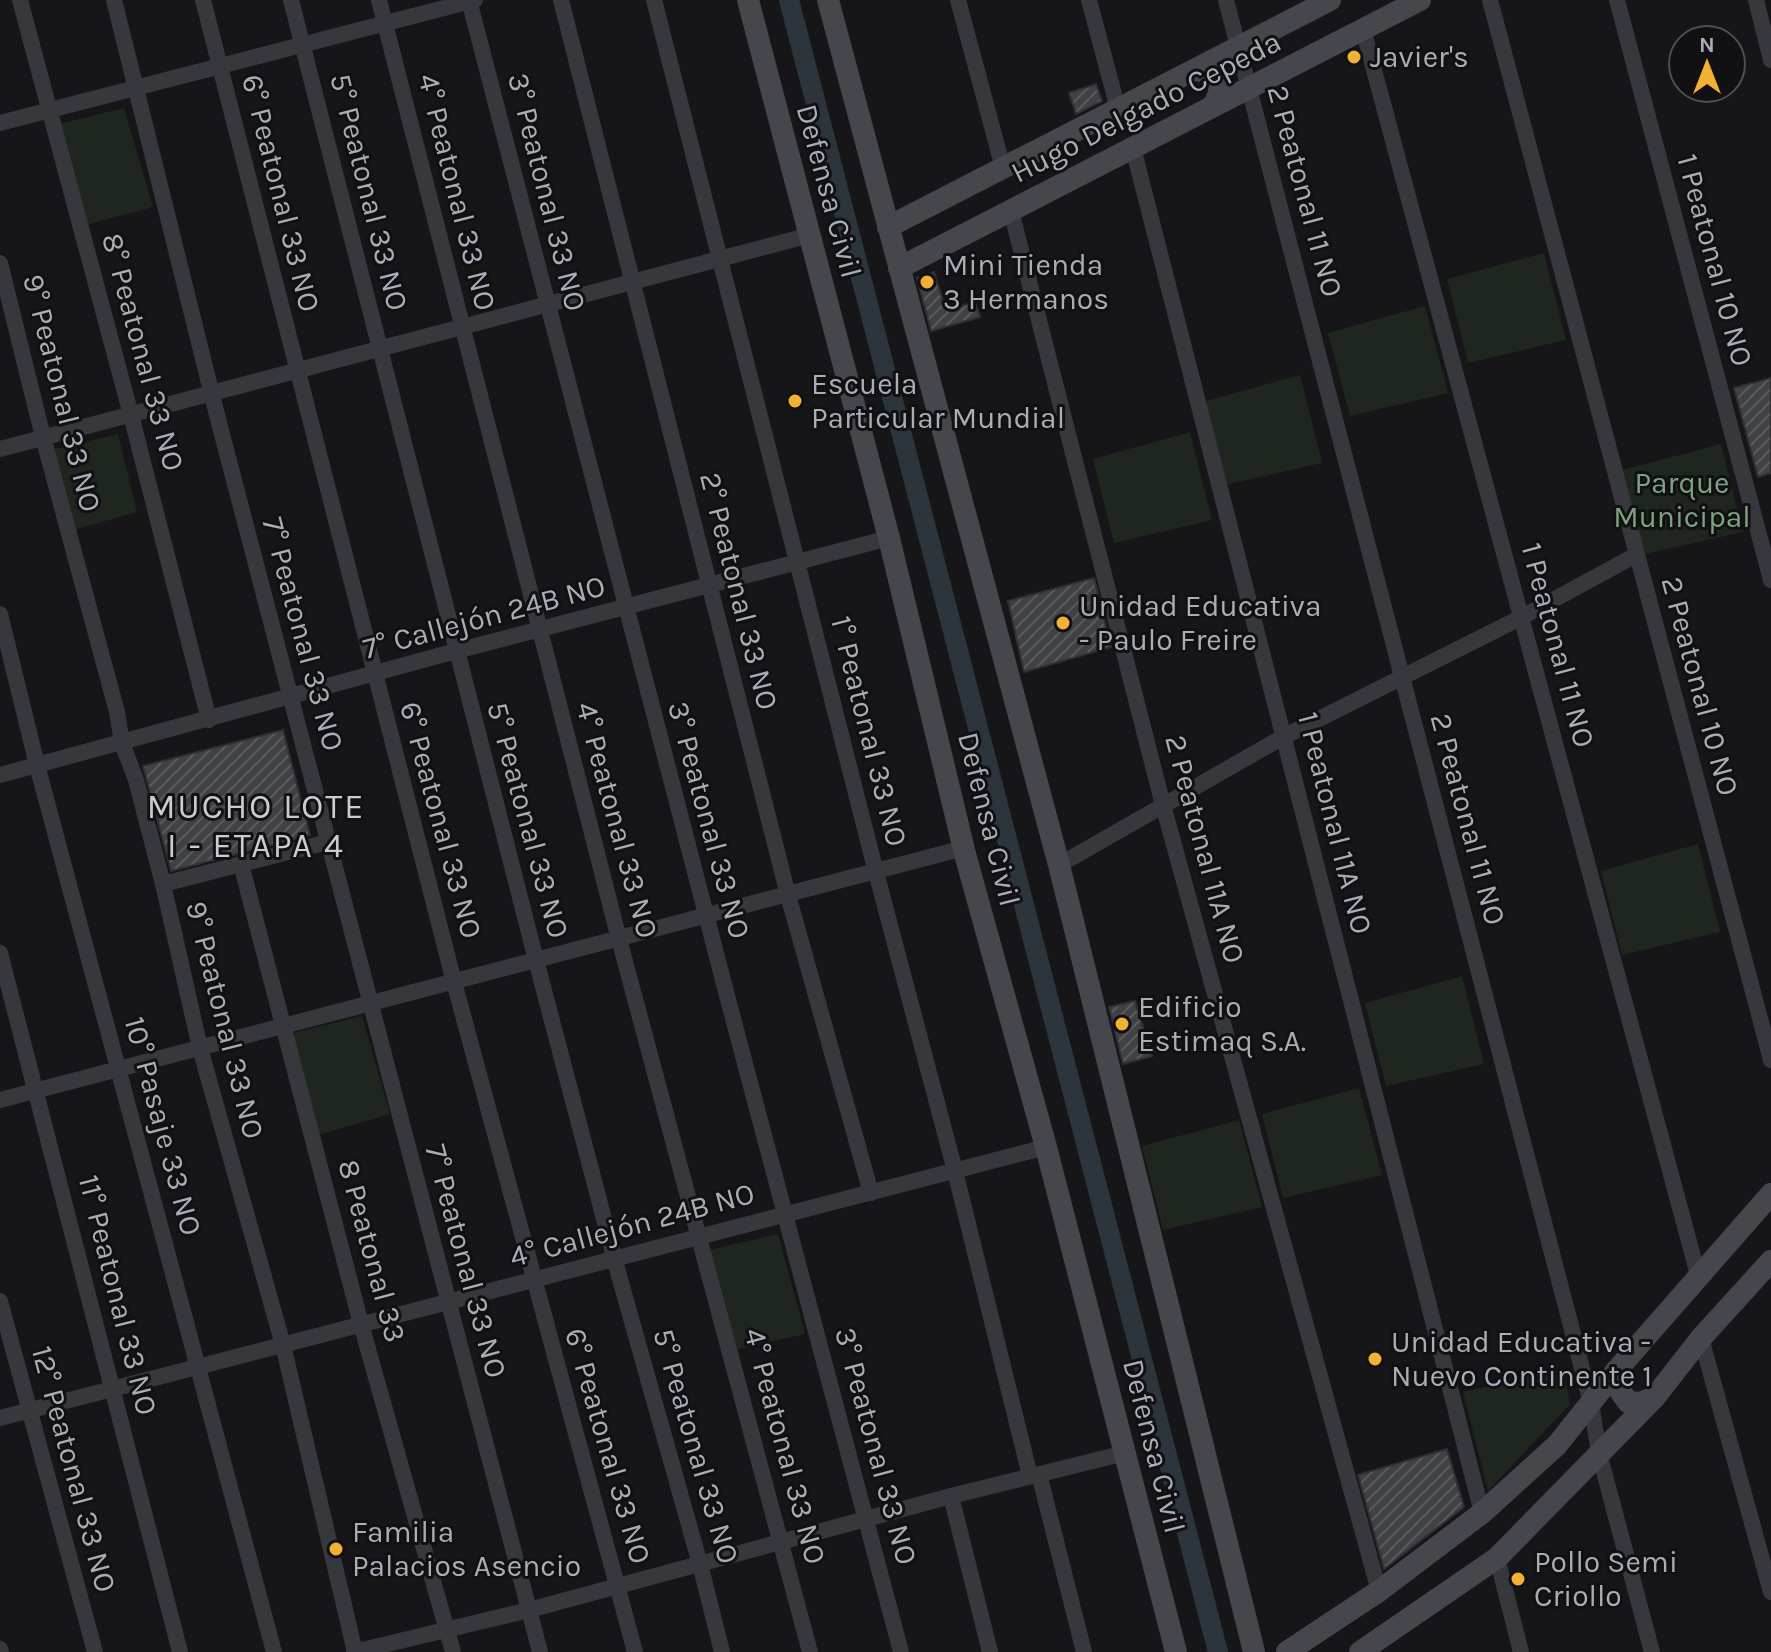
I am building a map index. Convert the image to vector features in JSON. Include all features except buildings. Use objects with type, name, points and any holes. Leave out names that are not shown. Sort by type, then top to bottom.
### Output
[{"type":"street","name":"8° Peatonal 33 NO","points":[[20,0],[209,720]]},
{"type":"street","name":"7° Peatonal 33 NO","points":[[114,0],[328,842],[540,1652]]},
{"type":"street","name":"6° Peatonal 33 NO","points":[[203,0],[454,982],[635,1652]]},
{"type":"street","name":"5° Peatonal 33 NO","points":[[291,0],[536,960],[722,1652]]},
{"type":"street","name":"4° Peatonal 33 NO","points":[[379,0],[619,939],[810,1652]]},
{"type":"street","points":[[0,123],[471,0]]},
{"type":"street","name":"3° Peatonal 33 NO","points":[[471,0],[704,917],[786,1213],[901,1652]]},
{"type":"street","name":"2° Peatonal 33 NO","points":[[561,0],[788,895],[871,1193]]},
{"type":"street","name":"1° Peatonal 33 NO","points":[[654,0],[876,872],[1034,1475],[1084,1652]]},
{"type":"street","name":"Defensa Civil","points":[[748,0],[889,538],[964,848],[1046,1147],[1176,1652]]},
{"type":"street","name":"Defensa Civil","points":[[828,0],[1059,865],[1254,1652]]},
{"type":"street","points":[[958,0],[1003,168]]},
{"type":"street","points":[[1089,0],[1118,109]]},
{"type":"street","name":"2 Peatonal 11 NO","points":[[1226,0],[1591,1403],[1599,1453],[1652,1652]]},
{"type":"street","name":"Hugo Delgado Cepeda","points":[[888,227],[1330,0]]},
{"type":"street","name":"Hugo Delgado Cepeda","points":[[899,268],[1420,0]]},
{"type":"street","name":"2 Peatonal 10 NO","points":[[1490,0],[1771,1060]]},
{"type":"street","name":"1 Peatonal 10 NO","points":[[1617,0],[1771,580]]},
{"type":"street","points":[[1756,0],[1771,60]]},
{"type":"street","points":[[1274,29],[1270,37],[1271,56],[1283,64],[1295,64]]},
{"type":"street","name":"1 Peatonal 11 NO","points":[[1363,29],[1698,1275]]},
{"type":"street","points":[[1195,70],[1213,73],[1218,79],[1219,96],[1212,107]]},
{"type":"street","name":"1 Peatonal 11A NO","points":[[1133,148],[1482,1513]]},
{"type":"street","name":"2 Peatonal 11A NO","points":[[1011,211],[1163,805],[1379,1591]]},
{"type":"street","points":[[0,449],[810,235]]},
{"type":"street","name":"9° Peatonal 33 NO","points":[[0,263],[117,712],[122,743],[136,780],[163,884],[200,1048],[283,1345],[355,1652]]},
{"type":"street","name":"7° Callejón 24B NO","points":[[0,775],[889,538]]},
{"type":"street","points":[[1059,865],[1283,737],[1522,617],[1636,555]]},
{"type":"street","name":"10° Pasaje 33 NO","points":[[0,614],[37,765],[274,1652]]},
{"type":"street","points":[[163,884],[328,842]]},
{"type":"street","points":[[0,1100],[964,848]]},
{"type":"street","name":"8 Peatonal 33","points":[[241,864],[361,1324],[453,1652]]},
{"type":"street","name":"11° Peatonal 33 NO","points":[[0,953],[180,1652]]},
{"type":"street","name":"4° Callejón 24B NO","points":[[0,1418],[1046,1147]]},
{"type":"street","points":[[1287,1652],[1379,1591],[1482,1513],[1557,1445],[1616,1371],[1771,1194]]},
{"type":"street","points":[[1371,1649],[1497,1558],[1655,1397],[1701,1338],[1771,1261]]},
{"type":"street","name":"12° Peatonal 33 NO","points":[[0,1301],[95,1652]]},
{"type":"street","points":[[1701,1338],[1771,1592]]},
{"type":"street","points":[[1616,1371],[1618,1388],[1628,1402],[1641,1403],[1655,1397]]},
{"type":"street","points":[[1557,1445],[1570,1441],[1581,1447],[1585,1457],[1584,1470]]},
{"type":"street","points":[[355,1652],[529,1610],[951,1496],[1125,1453]]},
{"type":"street","points":[[951,1496],[990,1652]]},
{"type":"street","points":[[1497,1558],[1521,1652]]},
{"type":"green space","points":[[124,108],[153,207],[86,225],[59,124]]},
{"type":"green space","points":[[1544,253],[1566,340],[1468,363],[1447,279]]},
{"type":"green space","points":[[1425,306],[1448,393],[1350,416],[1328,333]]},
{"type":"green space","points":[[1300,375],[1322,463],[1224,485],[1203,402]]},
{"type":"green space","points":[[1190,432],[1212,520],[1114,543],[1093,459]]},
{"type":"green space","points":[[118,434],[137,512],[73,530],[51,450]]},
{"type":"green space","name":"Parque Municipal","points":[[1721,444],[1743,532],[1645,554],[1623,470]]},
{"type":"green space","points":[[1698,844],[1720,932],[1622,955],[1601,871]]},
{"type":"green space","points":[[1462,976],[1484,1064],[1386,1086],[1365,1003]]},
{"type":"green space","points":[[362,1016],[390,1114],[318,1135],[290,1034]]},
{"type":"green space","points":[[1359,1088],[1382,1175],[1283,1198],[1262,1114]]},
{"type":"green space","points":[[1239,1120],[1262,1207],[1163,1230],[1142,1146]]},
{"type":"green space","points":[[778,1234],[805,1334],[735,1350],[709,1250]]},
{"type":"green space","points":[[1563,1368],[1570,1404],[1488,1491],[1463,1392]]},
{"type":"waterway","points":[[789,0],[1218,1652]]},
{"type":"place","name":"Javier's","points":[[1354,57]]},
{"type":"place","name":"Mini Tienda 3 Hermanos","points":[[927,282]]},
{"type":"place","name":"Escuela Particular Mundial","points":[[795,401]]},
{"type":"place","name":"Unidad Educativa - Paulo Freire","points":[[1063,623]]},
{"type":"place","name":"Edificio Estimaq S.A.","points":[[1122,1024]]},
{"type":"place","name":"Unidad Educativa - Nuevo Continente 1","points":[[1375,1359]]},
{"type":"place","name":"Familia Palacios Asencio","points":[[336,1549]]},
{"type":"place","name":"Pollo Semi Criollo","points":[[1518,1579]]},
{"type":"district","name":"MUCHO LOTE I - ETAPA 4","points":[[256,826]]}]
